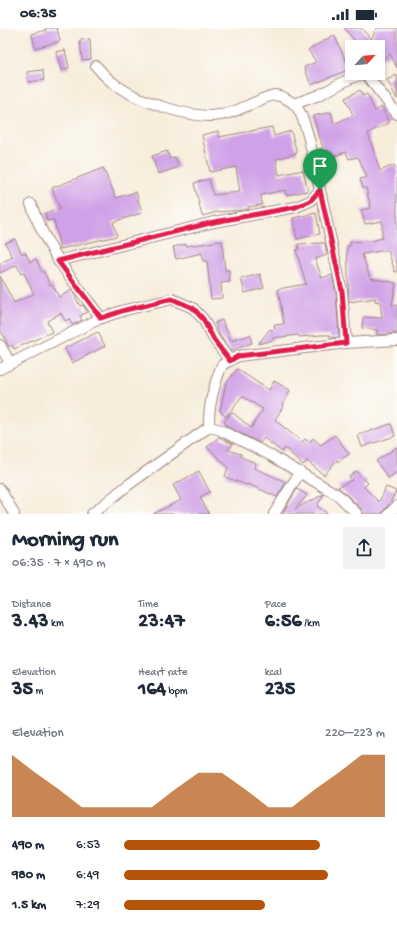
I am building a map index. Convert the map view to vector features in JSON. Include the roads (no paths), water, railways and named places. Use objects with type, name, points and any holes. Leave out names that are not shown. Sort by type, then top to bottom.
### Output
[{"type":"street","points":[[96,66],[116,85],[128,92],[158,106],[191,113],[220,115],[274,95],[294,104],[301,117],[308,138],[342,291],[346,343]]},
{"type":"street","points":[[294,104],[319,95],[365,73],[397,114]]},
{"type":"street","points":[[58,261],[214,222],[296,207],[310,201],[320,190]]},
{"type":"street","points":[[32,204],[38,225],[58,261],[101,318]]},
{"type":"street","points":[[0,369],[101,318],[125,310],[172,299],[193,308],[203,319],[214,340],[230,361]]},
{"type":"street","points":[[209,427],[209,417],[215,384],[222,365],[238,356],[346,343],[397,340]]},
{"type":"street","points":[[0,344],[10,363]]},
{"type":"street","points":[[209,427],[218,430],[300,472],[338,495],[357,514]]},
{"type":"street","points":[[92,514],[128,485],[209,427]]},
{"type":"street","points":[[274,514],[300,472]]},
{"type":"street","points":[[0,489],[14,514]]},
{"type":"street","points":[[388,514],[397,506]]}]
